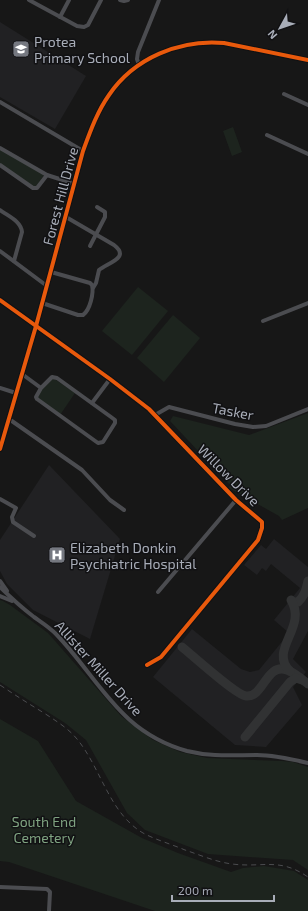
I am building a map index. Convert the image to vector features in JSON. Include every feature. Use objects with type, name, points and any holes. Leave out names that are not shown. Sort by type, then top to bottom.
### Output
[{"type":"street","points":[[29,0],[77,26],[86,27],[101,0]]},
{"type":"street","points":[[60,17],[69,0]]},
{"type":"street","points":[[120,0],[128,0]]},
{"type":"street","points":[[139,65],[137,59],[138,52],[159,0]]},
{"type":"street","name":"Forest Hill Drive","points":[[0,447],[36,326],[84,151],[94,124],[109,94],[139,65],[167,50],[180,46],[214,42],[236,44],[308,60]]},
{"type":"street","points":[[284,94],[308,105]]},
{"type":"street","points":[[0,102],[84,151]]},
{"type":"street","points":[[266,135],[308,154]]},
{"type":"street","points":[[0,148],[47,175],[75,184]]},
{"type":"street","points":[[0,165],[33,188],[37,188],[47,175]]},
{"type":"street","points":[[90,246],[106,214],[103,210],[97,207]]},
{"type":"street","points":[[0,210],[22,227],[14,261]]},
{"type":"street","points":[[42,303],[83,315],[86,312],[99,270],[120,256],[118,248],[114,244],[66,217]]},
{"type":"street","points":[[0,251],[47,286]]},
{"type":"street","points":[[51,272],[90,283],[93,288]]},
{"type":"street","name":"Willow Drive","points":[[0,300],[130,393],[155,415],[236,500],[262,522],[262,528],[258,540],[161,657],[147,665]]},
{"type":"street","points":[[263,321],[308,303]]},
{"type":"street","points":[[22,374],[41,388]]},
{"type":"street","points":[[55,377],[111,416],[115,422],[102,442],[100,443],[37,399],[36,397],[41,388],[50,378],[55,377]]},
{"type":"street","points":[[92,403],[110,379]]},
{"type":"street","points":[[0,388],[16,393]]},
{"type":"street","name":"Tasker","points":[[155,415],[169,407],[253,427],[266,426],[308,410]]},
{"type":"street","points":[[9,419],[82,470],[110,500],[124,510]]},
{"type":"street","points":[[0,499],[16,508],[12,518],[15,524],[34,536]]},
{"type":"street","points":[[158,592],[236,500]]},
{"type":"street","points":[[0,581],[16,603]]},
{"type":"street","name":"Allister Miller Drive","points":[[0,587],[16,603],[54,632],[122,714],[155,738],[178,748],[200,754],[215,756],[269,756],[289,758],[308,763]]},
{"type":"street","points":[[0,596],[16,603]]},
{"type":"street","points":[[0,887],[47,889],[50,892],[49,911]]},
{"type":"shaded area","name":"Protea Primary School","points":[[0,22],[86,76],[55,129],[0,97]]},
{"type":"shaded area","name":"Elizabeth Donkin Psychiatric Hospital","points":[[49,465],[120,539],[90,639],[33,610],[7,584],[0,571],[0,540]]},
{"type":"shaded area","points":[[274,539],[308,567],[308,631],[293,659],[306,672],[293,687],[302,705],[266,747],[235,745],[153,677],[192,629],[241,669],[250,672],[259,670],[289,633],[274,620],[300,588],[271,564],[266,571],[262,568],[257,575],[244,565],[261,545],[266,549]]},
{"type":"green space","points":[[233,127],[242,152],[232,156],[223,131]]},
{"type":"green space","points":[[0,149],[44,175],[36,187],[33,187],[0,164]]},
{"type":"green space","points":[[138,287],[168,311],[132,355],[102,331]]},
{"type":"green space","points":[[173,315],[200,338],[164,382],[137,358]]},
{"type":"green space","points":[[53,378],[75,393],[60,415],[37,399],[41,389]]},
{"type":"green space","points":[[308,413],[308,508],[282,520],[279,516],[229,488],[230,485],[170,421],[173,416],[249,435]]},
{"type":"green space","points":[[0,600],[10,605],[48,633],[121,716],[153,740],[180,752],[207,758],[282,761],[293,762],[308,767],[308,870],[293,860],[208,854],[145,830],[127,813],[86,740],[65,723],[0,682]]},
{"type":"green space","name":"South End Cemetery","points":[[0,719],[38,741],[76,801],[142,838],[231,872],[243,868],[264,866],[294,871],[308,880],[308,911],[155,911],[9,862],[0,861]]},
{"type":"taxiway","points":[[293,602],[298,602],[302,597],[306,590],[308,581]]},
{"type":"taxiway","points":[[290,671],[284,663],[283,655],[295,620],[295,610],[291,600]]},
{"type":"taxiway","points":[[182,647],[233,689],[246,696],[257,692],[270,675],[274,671],[280,669],[293,673],[308,684]]},
{"type":"taxiway","points":[[245,737],[290,682],[296,678],[302,680]]},
{"type":"railway","points":[[0,685],[66,728],[77,739],[93,763],[106,789],[122,814],[131,824],[143,833],[220,862],[243,865],[279,865],[298,871],[308,877]]},
{"type":"cycle path","points":[[0,449],[36,326],[83,151],[97,115],[119,82],[145,61],[175,48],[191,44],[224,43],[308,60]]},
{"type":"cycle path","points":[[0,300],[149,409],[236,500],[262,522],[262,528],[258,540],[161,657],[147,665]]},
{"type":"place","name":"Protea Primary School","points":[[21,49]]},
{"type":"place","name":"Elizabeth Donkin Psychiatric Hospital","points":[[57,555]]}]
